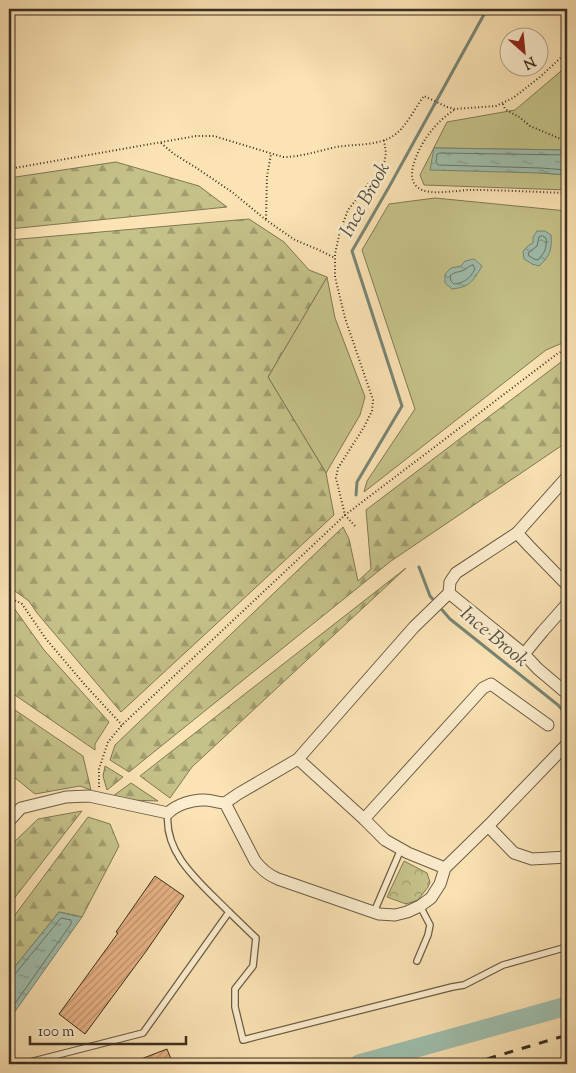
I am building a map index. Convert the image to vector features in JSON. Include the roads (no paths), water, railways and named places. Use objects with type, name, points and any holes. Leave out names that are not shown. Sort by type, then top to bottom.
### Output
[{"type":"street","points":[[9,821],[21,808],[66,797],[89,796],[168,814],[173,808],[202,799],[225,803],[298,760],[414,626],[447,594],[450,582],[456,573],[517,533],[567,477]]},
{"type":"street","points":[[517,533],[567,585]]},
{"type":"street","points":[[447,594],[524,654],[538,669],[564,691]]},
{"type":"street","points":[[524,654],[567,604]]},
{"type":"street","points":[[364,819],[483,688],[491,684],[548,725]]},
{"type":"street","points":[[225,803],[255,861],[269,875],[380,914],[395,915],[420,906],[431,898],[440,884],[445,868],[567,744]]},
{"type":"street","points":[[298,760],[385,840],[445,868]]},
{"type":"street","points":[[488,826],[514,853],[532,859],[567,857]]},
{"type":"lane","points":[[168,814],[167,821],[172,842],[188,871],[256,938],[253,966],[235,989],[235,1007],[243,1040],[464,985],[503,965],[567,947]]},
{"type":"lane","points":[[374,912],[401,849]]},
{"type":"lane","points":[[417,960],[428,935],[430,925],[420,906]]},
{"type":"lane","points":[[25,1064],[143,1032],[229,912]]},
{"type":"water","points":[[434,148],[567,150],[567,175],[430,170]]},
{"type":"water","points":[[537,231],[545,231],[551,235],[550,252],[539,266],[524,259],[523,251],[533,243],[533,237]]},
{"type":"water","points":[[474,259],[482,266],[467,285],[452,289],[445,283],[445,274],[451,268],[461,266],[465,261]]},
{"type":"water","points":[[59,912],[82,917],[9,1020],[9,974]]},
{"type":"waterway","name":"Ince Brook","points":[[356,495],[357,482],[402,406],[352,251],[487,9]]},
{"type":"waterway","name":"Ince Brook","points":[[419,567],[430,596],[450,619],[558,705],[567,715]]},
{"type":"waterway","points":[[359,1064],[567,1006]]},
{"type":"railway","points":[[470,1064],[567,1035]]}]
